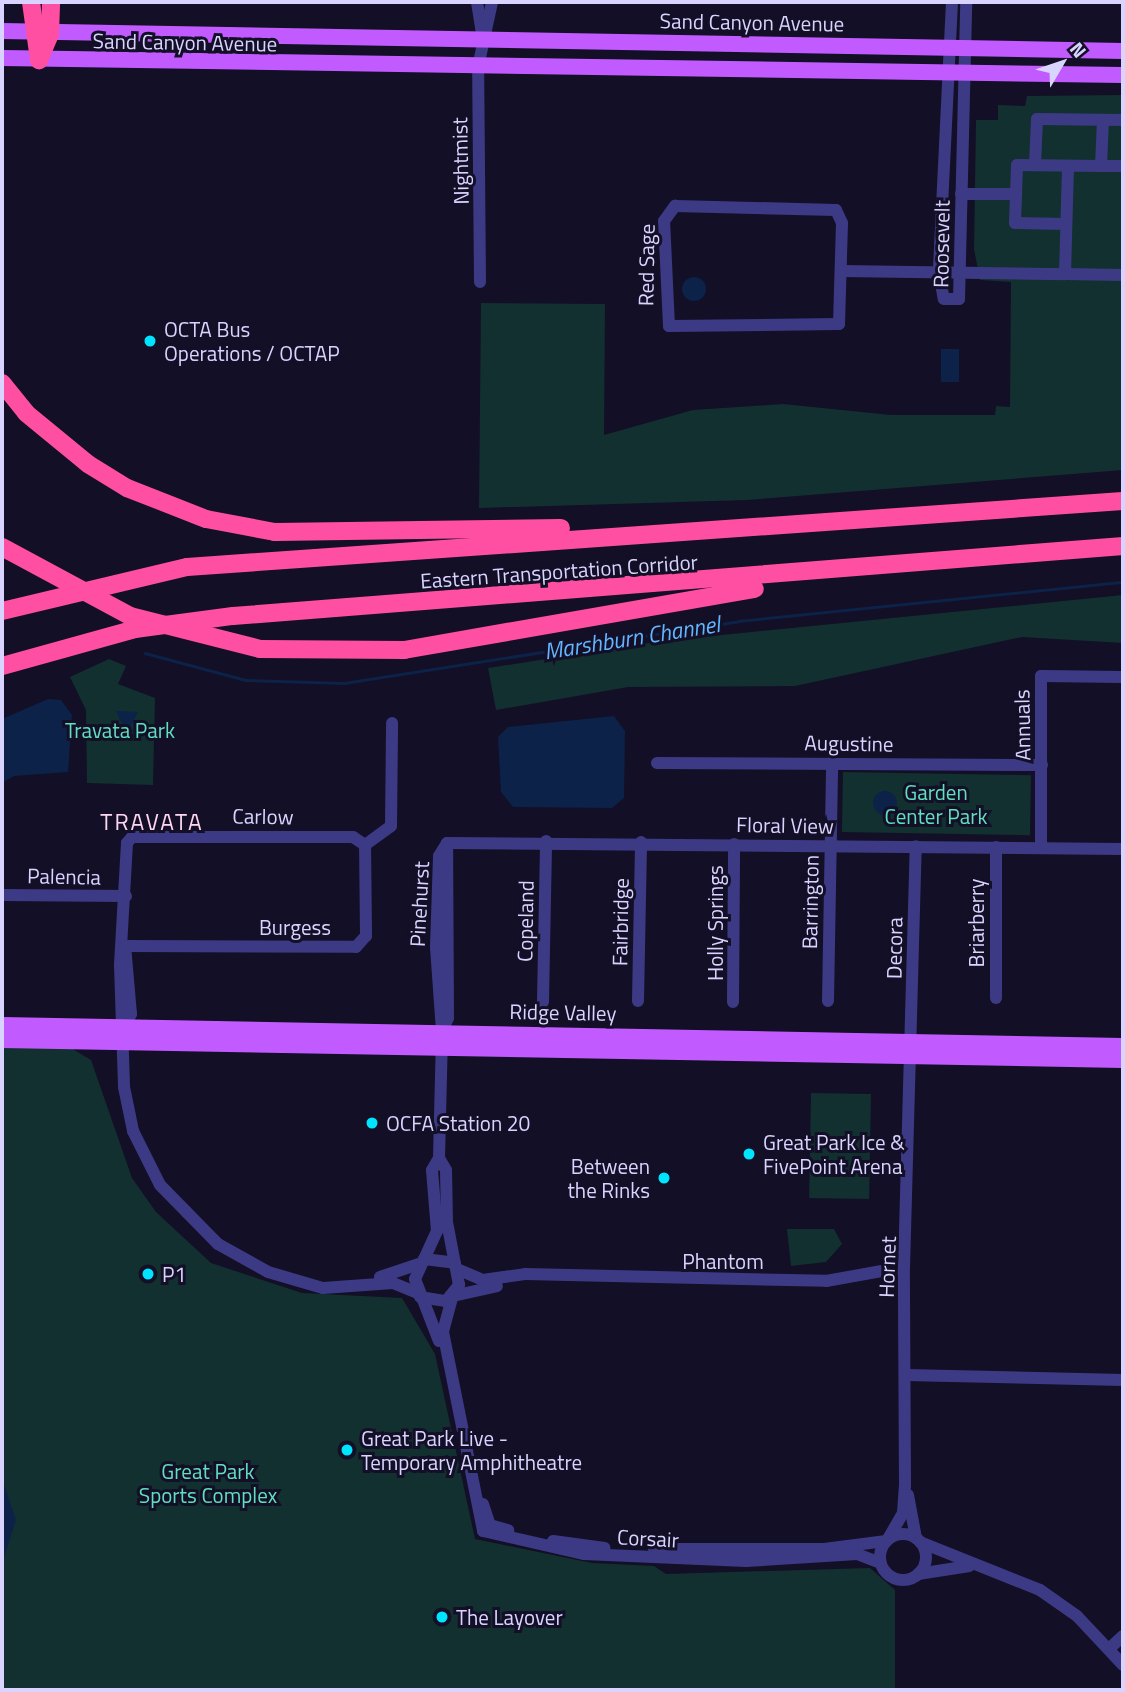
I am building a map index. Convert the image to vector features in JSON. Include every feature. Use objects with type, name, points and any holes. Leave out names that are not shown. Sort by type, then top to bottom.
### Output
[{"type":"highway","points":[[31,2],[31,32],[39,60]]},
{"type":"highway","points":[[39,60],[50,34],[51,2]]},
{"type":"highway","points":[[2,383],[43,428],[127,488],[239,527],[564,528],[623,535]]},
{"type":"highway","name":"Eastern Transportation Corridor","points":[[2,611],[187,567],[1123,501]]},
{"type":"highway","name":"Eastern Transportation Corridor","points":[[2,666],[124,632],[233,616],[877,569],[1123,546]]},
{"type":"highway","points":[[2,547],[130,617],[260,649],[404,650],[877,569]]},
{"type":"main road","name":"Sand Canyon Avenue","points":[[2,31],[50,34],[483,38],[1123,51]]},
{"type":"main road","name":"Sand Canyon Avenue","points":[[2,58],[956,75],[1123,75]]},
{"type":"main road","name":"Ridge Valley","points":[[2,1026],[124,1034],[1065,1048],[1123,1046]]},
{"type":"main road","name":"Ridge Valley","points":[[2,1040],[124,1034]]},
{"type":"main road","name":"Ridge Valley","points":[[1065,1048],[1123,1060]]},
{"type":"street","name":"Nightmist","points":[[477,2],[483,38],[478,67],[480,282]]},
{"type":"street","name":"Nightmist","points":[[483,38],[492,24],[492,2]]},
{"type":"street","name":"Roosevelt","points":[[952,2],[958,47]]},
{"type":"street","name":"Roosevelt","points":[[956,75],[961,194],[959,299],[940,294],[939,272],[958,47],[966,2]]},
{"type":"street","points":[[1035,165],[1037,119],[1123,120]]},
{"type":"street","points":[[1101,166],[1102,120]]},
{"type":"street","points":[[1066,224],[1015,223],[1017,165],[1123,166]]},
{"type":"street","points":[[1065,274],[1068,166]]},
{"type":"street","points":[[961,194],[1016,194]]},
{"type":"street","name":"Red Sage","points":[[675,206],[836,210],[842,223],[841,271],[842,313],[832,329],[669,326],[666,214],[675,206]]},
{"type":"street","points":[[841,271],[1123,275]]},
{"type":"street","name":"Annuals","points":[[1041,848],[1041,676],[1119,677]]},
{"type":"street","points":[[365,845],[391,826],[392,723]]},
{"type":"street","name":"Barrington","points":[[828,1001],[832,762]]},
{"type":"street","name":"Augustine","points":[[657,763],[1042,765]]},
{"type":"street","name":"Carlow","points":[[124,1034],[131,1014],[125,946],[127,843],[141,834],[353,837],[365,845]]},
{"type":"street","name":"Floral View","points":[[447,843],[545,841],[1123,849]]},
{"type":"street","name":"Copeland","points":[[543,1002],[545,841]]},
{"type":"street","name":"Fairbridge","points":[[638,1002],[641,842]]},
{"type":"street","name":"Pinehurst","points":[[441,1038],[436,934],[439,856],[447,843]]},
{"type":"street","name":"Holly Springs","points":[[733,1002],[734,844]]},
{"type":"street","name":"Burgess","points":[[125,946],[356,947],[366,936],[365,845]]},
{"type":"street","name":"Decora","points":[[911,1045],[916,846]]},
{"type":"street","name":"Briarberry","points":[[996,848],[996,998]]},
{"type":"street","name":"Palencia","points":[[2,895],[126,896]]},
{"type":"street","points":[[124,1034],[133,1131],[171,1202],[229,1252],[310,1284],[353,1289],[393,1283],[419,1295],[421,1262],[436,1236],[432,1170],[439,1158],[441,1038]]},
{"type":"street","name":"Hornet","points":[[887,1540],[903,1513],[905,1485],[904,1267],[911,1045]]},
{"type":"street","points":[[439,1158],[446,1170],[456,1266]]},
{"type":"street","points":[[310,1284],[381,1277],[421,1262]]},
{"type":"street","name":"Phantom","points":[[421,1262],[456,1266],[483,1280],[541,1275],[826,1281],[904,1267]]},
{"type":"street","name":"Corsair","points":[[456,1266],[452,1297],[442,1318],[478,1517],[490,1535],[584,1554],[746,1561],[858,1554],[880,1563]]},
{"type":"street","name":"Phantom","points":[[419,1295],[439,1303],[452,1297],[541,1275]]},
{"type":"street","name":"Corsair","points":[[419,1295],[455,1396]]},
{"type":"street","points":[[906,1375],[1123,1380]]},
{"type":"street","name":"Corsair","points":[[470,1464],[490,1525],[555,1541],[738,1550],[887,1540]]},
{"type":"street","name":"Hornet","points":[[905,1485],[918,1540]]},
{"type":"street","points":[[970,1566],[893,1578],[880,1563],[887,1540],[918,1540],[970,1566],[1040,1590],[1110,1648],[1123,1665]]},
{"type":"street","points":[[918,1540],[925,1562],[918,1574]]},
{"type":"street","points":[[1110,1648],[1123,1636]]},
{"type":"green space","points":[[1123,95],[1123,470],[747,500],[479,508],[481,303],[605,304],[604,435],[693,410],[783,404],[891,415],[995,415],[996,406],[1010,407],[1011,282],[980,280],[974,249],[976,120],[998,120],[998,105],[1025,106],[1027,96]]},
{"type":"green space","points":[[1123,595],[1123,643],[1022,637],[795,686],[628,687],[496,710],[488,668],[661,641]]},
{"type":"green space","name":"Travata Park","points":[[109,659],[126,666],[118,684],[155,698],[153,785],[87,783],[86,710],[70,677]]},
{"type":"green space","name":"Garden Center Park","points":[[843,772],[1031,775],[1030,835],[842,832]]},
{"type":"green space","name":"Great Park Sports Complex","points":[[2,1046],[71,1048],[91,1060],[132,1178],[156,1212],[211,1263],[302,1293],[402,1298],[435,1354],[475,1539],[592,1563],[654,1566],[666,1574],[870,1568],[895,1590],[895,1690],[2,1690]]},
{"type":"green space","points":[[811,1093],[871,1094],[869,1199],[809,1198]]},
{"type":"green space","points":[[787,1229],[834,1229],[842,1244],[826,1262],[791,1266]]},
{"type":"water","points":[[694,277],[703,280],[706,289],[703,298],[694,301],[685,298],[682,289],[685,280]]},
{"type":"water","points":[[941,349],[959,349],[959,382],[941,382]]},
{"type":"water","points":[[48,699],[61,700],[72,715],[68,772],[14,776],[2,783],[2,719]]},
{"type":"water","points":[[116,711],[138,712],[130,728],[142,733],[111,732],[124,728]]},
{"type":"water","points":[[614,716],[625,731],[624,798],[612,808],[513,807],[501,792],[498,737],[508,727]]},
{"type":"water","points":[[885,791],[896,798],[897,803],[890,814],[885,815],[874,808],[873,803],[880,792]]},
{"type":"water","points":[[2,1479],[16,1520],[2,1563]]},
{"type":"waterway","name":"Marshburn Channel","points":[[145,653],[246,680],[344,683],[738,621],[1123,582]]},
{"type":"place","name":"OCTA Bus Operations / OCTAP","points":[[150,341]]},
{"type":"place","name":"OCFA Station 20","points":[[372,1123]]},
{"type":"place","name":"Great Park Ice & FivePoint Arena","points":[[749,1154]]},
{"type":"place","name":"Between the Rinks","points":[[664,1178]]},
{"type":"place","name":"P1","points":[[148,1274]]},
{"type":"place","name":"Great Park Live - Temporary Amphitheatre","points":[[347,1450]]},
{"type":"place","name":"The Layover","points":[[442,1617]]},
{"type":"district","name":"TRAVATA","points":[[152,822]]}]
